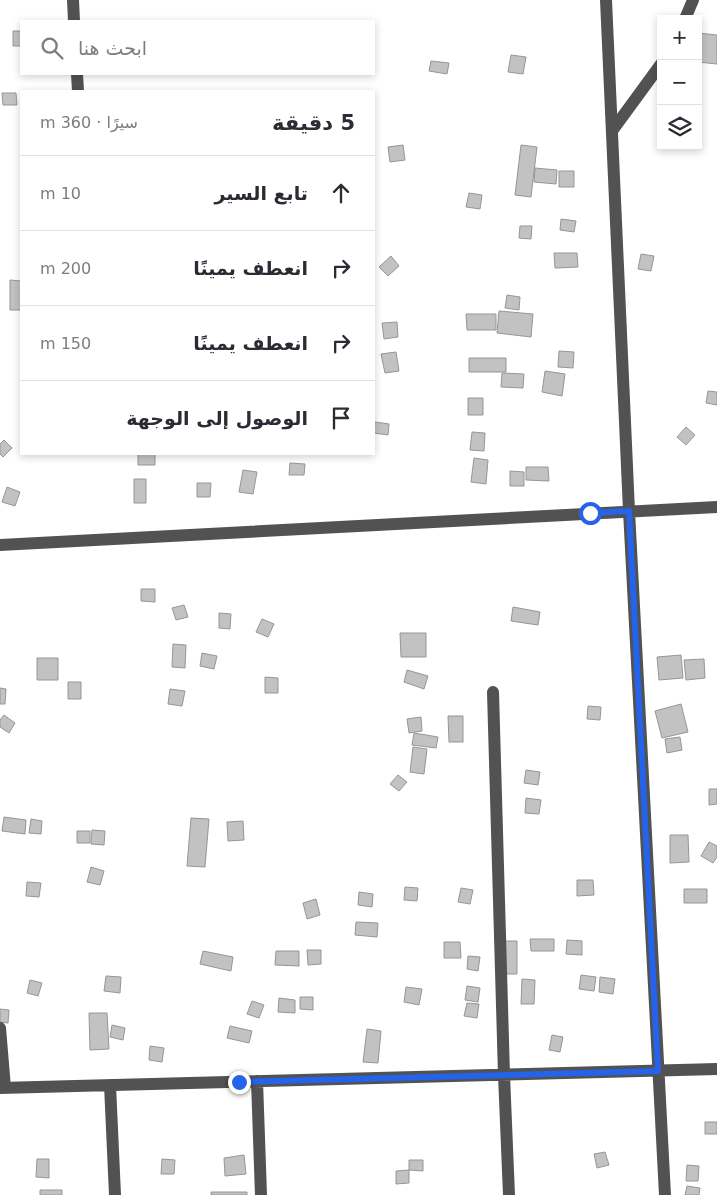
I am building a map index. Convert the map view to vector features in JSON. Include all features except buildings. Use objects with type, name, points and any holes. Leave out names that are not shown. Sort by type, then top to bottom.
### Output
[{"type":"street","points":[[73,0],[74,20]]},
{"type":"street","points":[[606,0],[629,511],[665,1195]]},
{"type":"street","points":[[687,15],[693,0]]},
{"type":"street","points":[[612,132],[657,70]]},
{"type":"street","points":[[77,75],[78,90]]},
{"type":"street","points":[[0,545],[717,506]]},
{"type":"street","points":[[493,692],[509,1195]]},
{"type":"street","points":[[0,1028],[2,1088],[717,1069]]},
{"type":"street","points":[[257,1081],[261,1195]]},
{"type":"street","points":[[110,1085],[115,1195]]},
{"type":"route","points":[[239,1082],[658,1071],[629,511],[590,513]]}]
